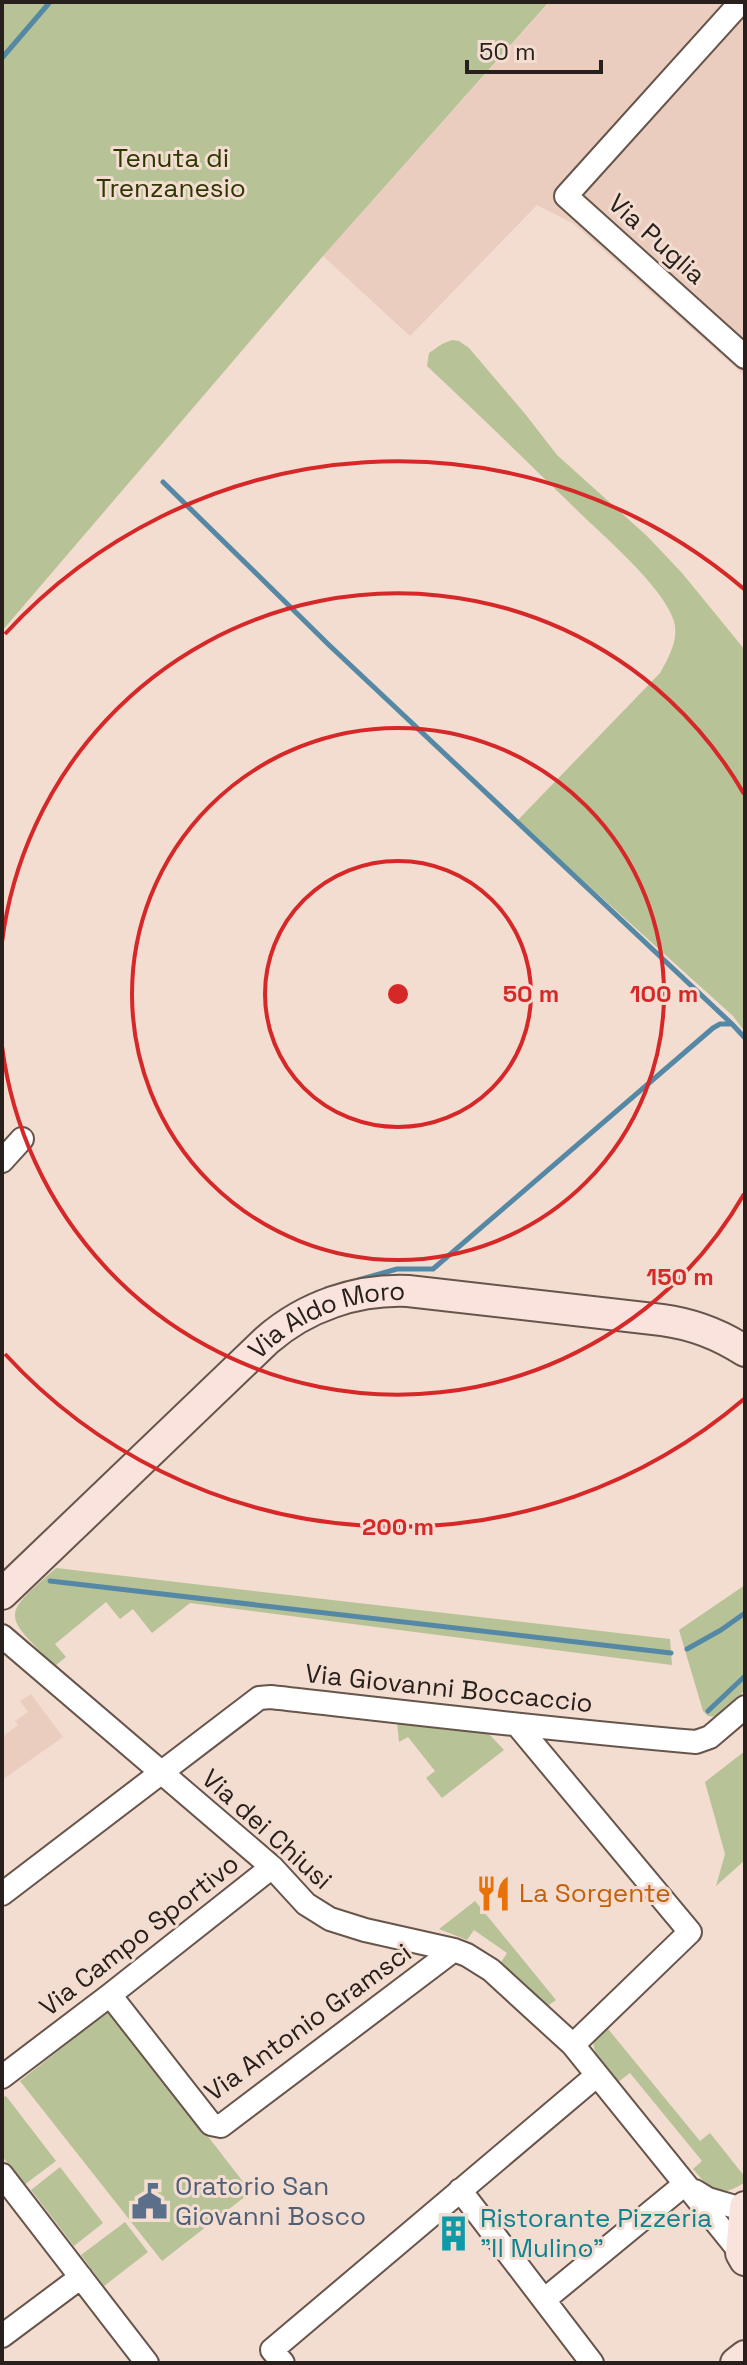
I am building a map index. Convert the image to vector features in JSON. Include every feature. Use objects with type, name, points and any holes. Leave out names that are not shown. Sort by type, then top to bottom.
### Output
[{"type":"street","name":"Via Puglia","points":[[741,2],[566,196],[745,357]]},
{"type":"street","points":[[2,1161],[22,1139]]},
{"type":"street","name":"Via Aldo Moro","points":[[2,1594],[267,1340],[298,1317],[350,1296],[379,1291],[408,1291],[677,1322],[722,1338],[745,1351]]},
{"type":"street","name":"Via dei Chiusi","points":[[2,1636],[272,1867],[306,1904],[330,1919],[365,1930],[454,1950],[491,1970],[573,2045],[744,2254]]},
{"type":"street","name":"Via Giovanni Boccaccio","points":[[2,1894],[254,1700],[263,1697],[518,1726],[696,1742],[710,1737],[745,1707]]},
{"type":"street","points":[[518,1726],[690,1932],[573,2045]]},
{"type":"street","name":"Via Campo Sportivo","points":[[2,2077],[272,1867]]},
{"type":"street","name":"Via Antonio Gramsci","points":[[110,1995],[211,2124],[221,2126],[454,1950]]},
{"type":"street","points":[[278,2357],[460,2190],[596,2076]]},
{"type":"street","points":[[2,2175],[147,2363]]},
{"type":"street","points":[[544,2300],[685,2184]]},
{"type":"street","name":"Via dei Chiusi","points":[[685,2184],[708,2199],[745,2209]]},
{"type":"street","points":[[460,2190],[592,2363]]},
{"type":"street","points":[[744,2254],[745,2209]]},
{"type":"street","points":[[2,2336],[81,2277]]},
{"type":"street","points":[[736,2363],[745,2356]]},
{"type":"shaded area","points":[[550,2],[745,2],[745,376],[574,224],[537,205],[410,336],[323,256]]},
{"type":"shaded area","points":[[31,1694],[63,1737],[2,1780],[2,1737],[18,1725],[15,1721],[28,1712],[20,1701]]},
{"type":"green space","name":"Tenuta di Trenzanesio","points":[[2,2],[549,2],[323,256],[2,631]]},
{"type":"green space","points":[[452,340],[469,348],[557,455],[647,536],[682,573],[745,650],[745,1032],[733,1016],[517,821],[660,673],[672,648],[675,628],[659,594],[634,565],[427,366],[429,353]]},
{"type":"green space","points":[[56,1568],[670,1639],[672,1665],[190,1603],[152,1633],[133,1609],[120,1619],[106,1602],[55,1644],[66,1657],[55,1666],[25,1636],[15,1616],[17,1607],[25,1597]]},
{"type":"green space","points":[[745,1585],[745,1690],[717,1717],[708,1716],[703,1711],[679,1630]]},
{"type":"green space","points":[[397,1722],[488,1733],[504,1750],[442,1798],[426,1778],[435,1771],[408,1737],[399,1742]]},
{"type":"green space","points":[[745,1751],[745,1860],[716,1886],[725,1854],[705,1782]]},
{"type":"green space","points":[[475,1901],[556,2000],[546,2007],[500,1964],[507,1953],[474,1930],[467,1940],[439,1929]]},
{"type":"green space","points":[[110,2010],[251,2192],[162,2261],[20,2081]]},
{"type":"green space","points":[[604,2024],[700,2141],[710,2133],[745,2177],[745,2182],[722,2191],[711,2187],[699,2176],[693,2169],[702,2161],[630,2073],[618,2082],[596,2054],[594,2039]]},
{"type":"green space","points":[[6,2096],[56,2161],[24,2185],[2,2156],[2,2098]]},
{"type":"green space","points":[[60,2167],[103,2223],[74,2246],[31,2190]]},
{"type":"green space","points":[[125,2222],[148,2252],[104,2286],[81,2255]]},
{"type":"waterway","points":[[2,58],[50,2]]},
{"type":"waterway","points":[[163,482],[329,645],[732,1024]]},
{"type":"waterway","points":[[326,1289],[397,1269],[433,1269],[713,1028],[720,1024],[732,1024],[745,1038]]},
{"type":"waterway","points":[[50,1581],[671,1653]]},
{"type":"waterway","points":[[687,1649],[745,1613]]},
{"type":"waterway","points":[[708,1711],[745,1676]]},
{"type":"place","name":"La Sorgente","points":[[493,1893]]},
{"type":"place","name":"Oratorio San Giovanni Bosco","points":[[149,2201]]},
{"type":"place","name":"Ristorante Pizzeria \"Il Mulino\"","points":[[454,2233]]}]
